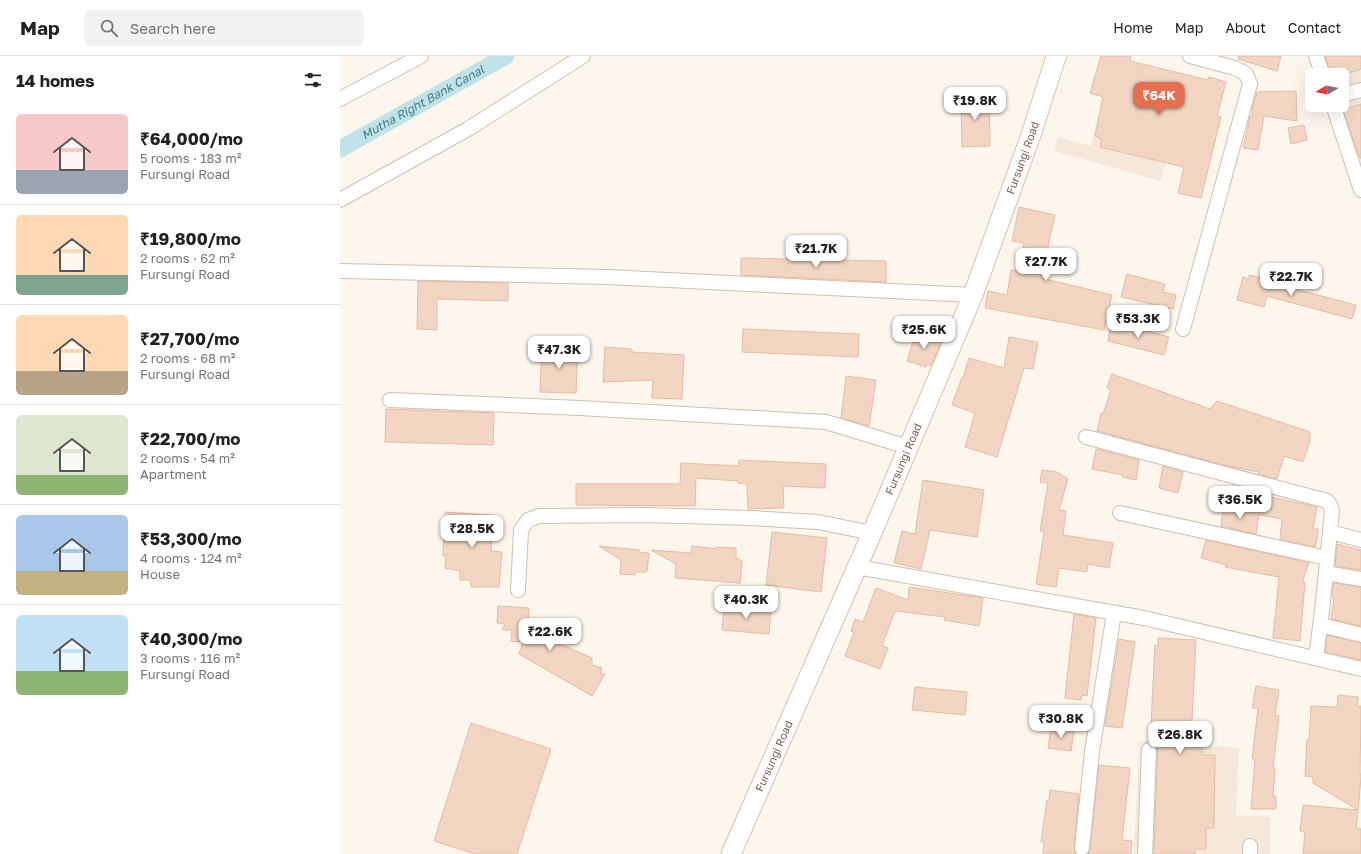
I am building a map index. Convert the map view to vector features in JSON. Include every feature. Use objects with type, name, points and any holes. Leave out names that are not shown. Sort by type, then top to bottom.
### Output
[{"type":"street","points":[[340,99],[421,56]]},
{"type":"street","points":[[340,200],[468,129],[583,56]]},
{"type":"street","name":"Fursungi Road","points":[[731,854],[872,533],[973,295],[1031,135],[1057,56]]},
{"type":"street","points":[[1184,329],[1250,84],[1246,74],[1235,68],[1190,56]]},
{"type":"street","points":[[1316,56],[1320,68]]},
{"type":"street","points":[[1349,93],[1361,90]]},
{"type":"street","points":[[1335,112],[1361,190]]},
{"type":"street","points":[[340,271],[607,278],[973,295]]},
{"type":"street","points":[[390,400],[580,408],[826,422],[908,447]]},
{"type":"street","points":[[1086,437],[1327,501],[1332,511],[1321,625],[1316,658]]},
{"type":"street","points":[[1120,513],[1327,558]]},
{"type":"street","points":[[518,590],[520,530],[528,520],[539,516],[646,515],[751,518],[818,522],[872,533]]},
{"type":"street","points":[[1330,532],[1361,540]]},
{"type":"street","points":[[857,567],[1144,618],[1361,669]]},
{"type":"street","points":[[1326,573],[1361,579]]},
{"type":"street","points":[[1082,848],[1092,752],[1114,613]]},
{"type":"street","points":[[1321,625],[1361,634]]},
{"type":"street","points":[[1144,854],[1149,750]]},
{"type":"shaded area","points":[[1322,56],[1361,56],[1361,199],[1338,112],[1349,112],[1349,68],[1326,68]]},
{"type":"shaded area","points":[[1102,99],[1177,118],[1161,181],[1054,151],[1058,137],[1091,146]]},
{"type":"shaded area","points":[[1139,741],[1239,748],[1236,815],[1270,817],[1270,854],[1134,854]]},
{"type":"building","points":[[1101,56],[1131,56],[1130,61],[1208,80],[1209,77],[1226,82],[1217,116],[1221,117],[1201,198],[1178,193],[1184,167],[1100,147],[1102,139],[1095,136],[1103,97],[1090,93]]},
{"type":"building","points":[[1239,56],[1281,56],[1277,71],[1238,59]]},
{"type":"building","points":[[1325,56],[1361,56],[1361,69],[1349,73],[1349,68],[1329,68]]},
{"type":"building","points":[[1296,91],[1297,121],[1264,116],[1258,150],[1243,148],[1250,116],[1252,117],[1252,109],[1257,92]]},
{"type":"building","points":[[961,96],[989,96],[990,146],[962,147]]},
{"type":"building","points":[[1361,104],[1361,158],[1344,112],[1349,112],[1349,108]]},
{"type":"building","points":[[1304,125],[1307,140],[1291,144],[1288,128]]},
{"type":"building","points":[[1019,207],[1055,215],[1041,278],[1112,295],[1104,330],[985,308],[988,291],[1007,295],[1011,270],[1018,271],[1024,243],[1012,241]]},
{"type":"building","points":[[741,258],[886,261],[886,282],[741,275]]},
{"type":"building","points":[[1127,274],[1165,284],[1163,292],[1176,295],[1173,309],[1121,297]]},
{"type":"building","points":[[1249,275],[1264,279],[1264,281],[1356,305],[1352,319],[1267,296],[1264,307],[1237,300],[1243,277],[1249,279]]},
{"type":"building","points":[[418,281],[508,283],[508,301],[437,299],[437,330],[417,329]]},
{"type":"building","points":[[1111,322],[1169,337],[1164,355],[1108,341]]},
{"type":"building","points":[[743,329],[859,334],[858,357],[742,352]]},
{"type":"building","points":[[916,332],[942,340],[931,366],[927,364],[926,367],[907,361]]},
{"type":"building","points":[[1009,337],[1038,342],[1033,369],[1024,368],[997,457],[965,447],[975,413],[952,405],[969,358],[1004,368]]},
{"type":"building","points":[[542,346],[578,347],[576,393],[540,392]]},
{"type":"building","points":[[605,347],[632,349],[632,352],[684,355],[682,399],[652,398],[653,380],[603,382]]},
{"type":"building","points":[[1112,374],[1210,409],[1217,401],[1310,432],[1310,442],[1303,462],[1284,456],[1277,479],[1258,474],[1259,472],[1232,467],[1097,431],[1101,413],[1103,414],[1111,390],[1107,388]]},
{"type":"building","points":[[846,376],[876,380],[869,426],[841,418]]},
{"type":"building","points":[[386,409],[494,413],[493,445],[385,442]]},
{"type":"building","points":[[1096,449],[1139,460],[1136,480],[1122,477],[1123,475],[1092,469]]},
{"type":"building","points":[[739,460],[826,464],[825,488],[783,486],[784,508],[748,509],[747,484],[738,483],[738,481],[696,478],[695,506],[576,505],[576,484],[680,484],[681,463],[739,466]]},
{"type":"building","points":[[1163,466],[1183,472],[1178,493],[1159,488]]},
{"type":"building","points":[[1042,470],[1057,472],[1068,479],[1059,510],[1066,511],[1063,535],[1113,543],[1109,568],[1088,564],[1087,572],[1059,568],[1056,587],[1036,584],[1044,532],[1040,531],[1048,483],[1040,482]]},
{"type":"building","points":[[923,480],[984,490],[977,537],[930,530],[921,569],[894,563],[902,531],[915,534]]},
{"type":"building","points":[[1263,493],[1272,495],[1271,497],[1317,507],[1313,529],[1318,529],[1315,547],[1280,539],[1282,519],[1259,515]]},
{"type":"building","points":[[1223,508],[1259,513],[1256,534],[1221,526]]},
{"type":"building","points":[[445,512],[493,515],[491,551],[502,552],[499,587],[471,587],[470,580],[460,580],[460,571],[445,568],[446,556],[443,556]]},
{"type":"building","points":[[772,532],[827,538],[821,592],[766,585]]},
{"type":"building","points":[[1206,540],[1309,563],[1303,580],[1305,583],[1300,641],[1273,638],[1279,577],[1225,567],[1226,565],[1201,558]]},
{"type":"building","points":[[1337,544],[1361,550],[1361,570],[1335,566]]},
{"type":"building","points":[[599,546],[639,550],[639,552],[649,553],[647,572],[635,572],[635,575],[620,574],[621,560]]},
{"type":"building","points":[[692,546],[717,549],[717,547],[736,548],[736,558],[742,561],[740,583],[675,578],[676,564],[651,550],[691,553]]},
{"type":"building","points":[[1333,583],[1361,587],[1361,626],[1331,619],[1334,598],[1332,597]]},
{"type":"building","points":[[909,587],[983,598],[979,626],[944,620],[945,617],[895,611],[882,646],[888,648],[880,669],[845,656],[854,632],[851,631],[855,619],[863,622],[876,588],[908,600]]},
{"type":"building","points":[[498,606],[529,608],[528,630],[592,658],[592,665],[602,668],[600,674],[605,674],[592,696],[519,654],[523,642],[511,641],[512,630],[502,630],[505,624],[497,623]]},
{"type":"building","points":[[724,606],[771,610],[769,634],[722,630]]},
{"type":"building","points":[[1074,614],[1096,618],[1087,696],[1082,695],[1081,700],[1065,698]]},
{"type":"building","points":[[1327,635],[1361,643],[1361,660],[1325,652]]},
{"type":"building","points":[[1158,638],[1196,640],[1191,739],[1202,740],[1202,755],[1215,755],[1214,828],[1206,828],[1206,849],[1196,849],[1195,854],[1154,854],[1158,735],[1153,735],[1153,725],[1151,725],[1155,645],[1158,646]]},
{"type":"building","points":[[1119,639],[1135,642],[1122,728],[1105,726]]},
{"type":"building","points":[[1256,686],[1279,690],[1275,715],[1279,716],[1273,768],[1275,768],[1273,796],[1276,796],[1276,809],[1251,809],[1255,759],[1252,759],[1258,708],[1252,708]]},
{"type":"building","points":[[915,687],[967,692],[965,715],[912,710]]},
{"type":"building","points":[[1338,695],[1358,697],[1357,706],[1361,706],[1361,778],[1358,810],[1313,783],[1313,777],[1305,776],[1311,706],[1337,707]]},
{"type":"building","points":[[471,723],[551,749],[517,854],[475,854],[434,841]]},
{"type":"building","points":[[1051,727],[1074,731],[1071,751],[1048,748]]},
{"type":"building","points":[[1099,765],[1130,768],[1122,840],[1132,841],[1131,854],[1088,854],[1090,849]]},
{"type":"building","points":[[1050,790],[1079,794],[1074,847],[1076,854],[1043,854],[1044,842],[1041,842],[1047,800],[1049,800]]},
{"type":"building","points":[[1303,805],[1358,810],[1356,828],[1361,829],[1361,854],[1303,854],[1305,832],[1300,831]]},
{"type":"waterway","name":"Mutha Right Bank Canal","points":[[340,149],[506,56]]}]
